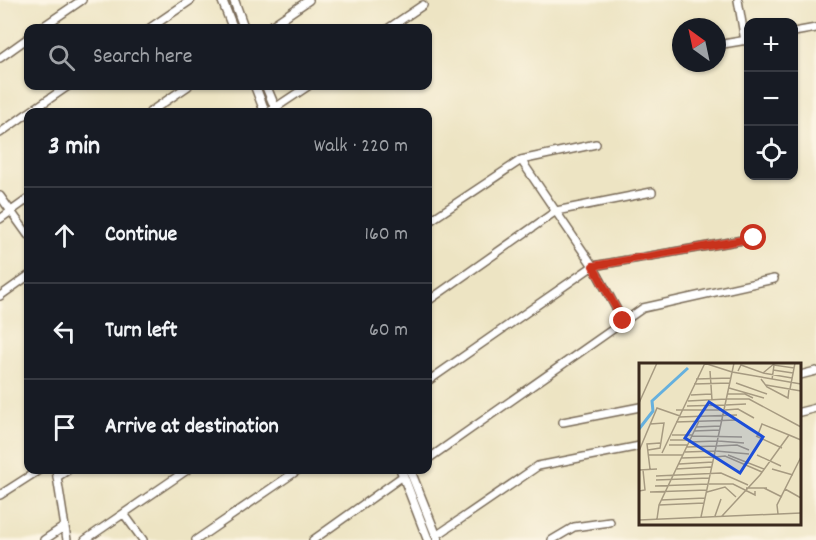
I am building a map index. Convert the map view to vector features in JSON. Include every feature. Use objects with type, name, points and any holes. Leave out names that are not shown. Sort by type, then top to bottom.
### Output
[{"type":"street","points":[[47,24],[82,0]]},
{"type":"street","points":[[156,24],[191,0]]},
{"type":"street","points":[[222,0],[231,24]]},
{"type":"street","points":[[234,0],[243,24]]},
{"type":"street","points":[[274,24],[309,0]]},
{"type":"street","points":[[738,0],[744,27]]},
{"type":"street","points":[[395,24],[423,5]]},
{"type":"street","points":[[798,31],[816,28]]},
{"type":"street","points":[[0,58],[24,41]]},
{"type":"street","points":[[726,44],[744,41]]},
{"type":"street","points":[[36,108],[62,90]]},
{"type":"street","points":[[156,108],[182,90]]},
{"type":"street","points":[[258,90],[270,108]]},
{"type":"street","points":[[267,90],[271,108]]},
{"type":"street","points":[[276,108],[302,90]]},
{"type":"street","points":[[0,133],[24,116]]},
{"type":"street","points":[[432,219],[521,160],[596,144]]},
{"type":"street","points":[[521,160],[593,266],[623,321]]},
{"type":"street","points":[[432,298],[556,211],[652,192]]},
{"type":"street","points":[[0,196],[24,229]]},
{"type":"street","points":[[0,219],[24,202]]},
{"type":"street","points":[[432,378],[593,266],[754,238]]},
{"type":"street","points":[[0,296],[24,279]]},
{"type":"street","points":[[432,456],[643,308],[774,279]]},
{"type":"street","points":[[801,375],[816,371]]},
{"type":"street","points":[[563,422],[639,407]]},
{"type":"street","points":[[801,412],[816,408]]},
{"type":"street","points":[[408,474],[434,539],[538,465],[639,446]]},
{"type":"street","points":[[0,495],[33,474]]},
{"type":"street","points":[[57,474],[67,540]]},
{"type":"street","points":[[85,540],[181,474]]},
{"type":"street","points":[[196,540],[292,474]]},
{"type":"street","points":[[313,540],[403,474]]},
{"type":"street","points":[[124,514],[143,540]]},
{"type":"street","points":[[552,540],[574,527],[610,522]]},
{"type":"street","points":[[44,540],[65,526]]},
{"type":"route","points":[[623,321],[593,266],[754,238]]}]
